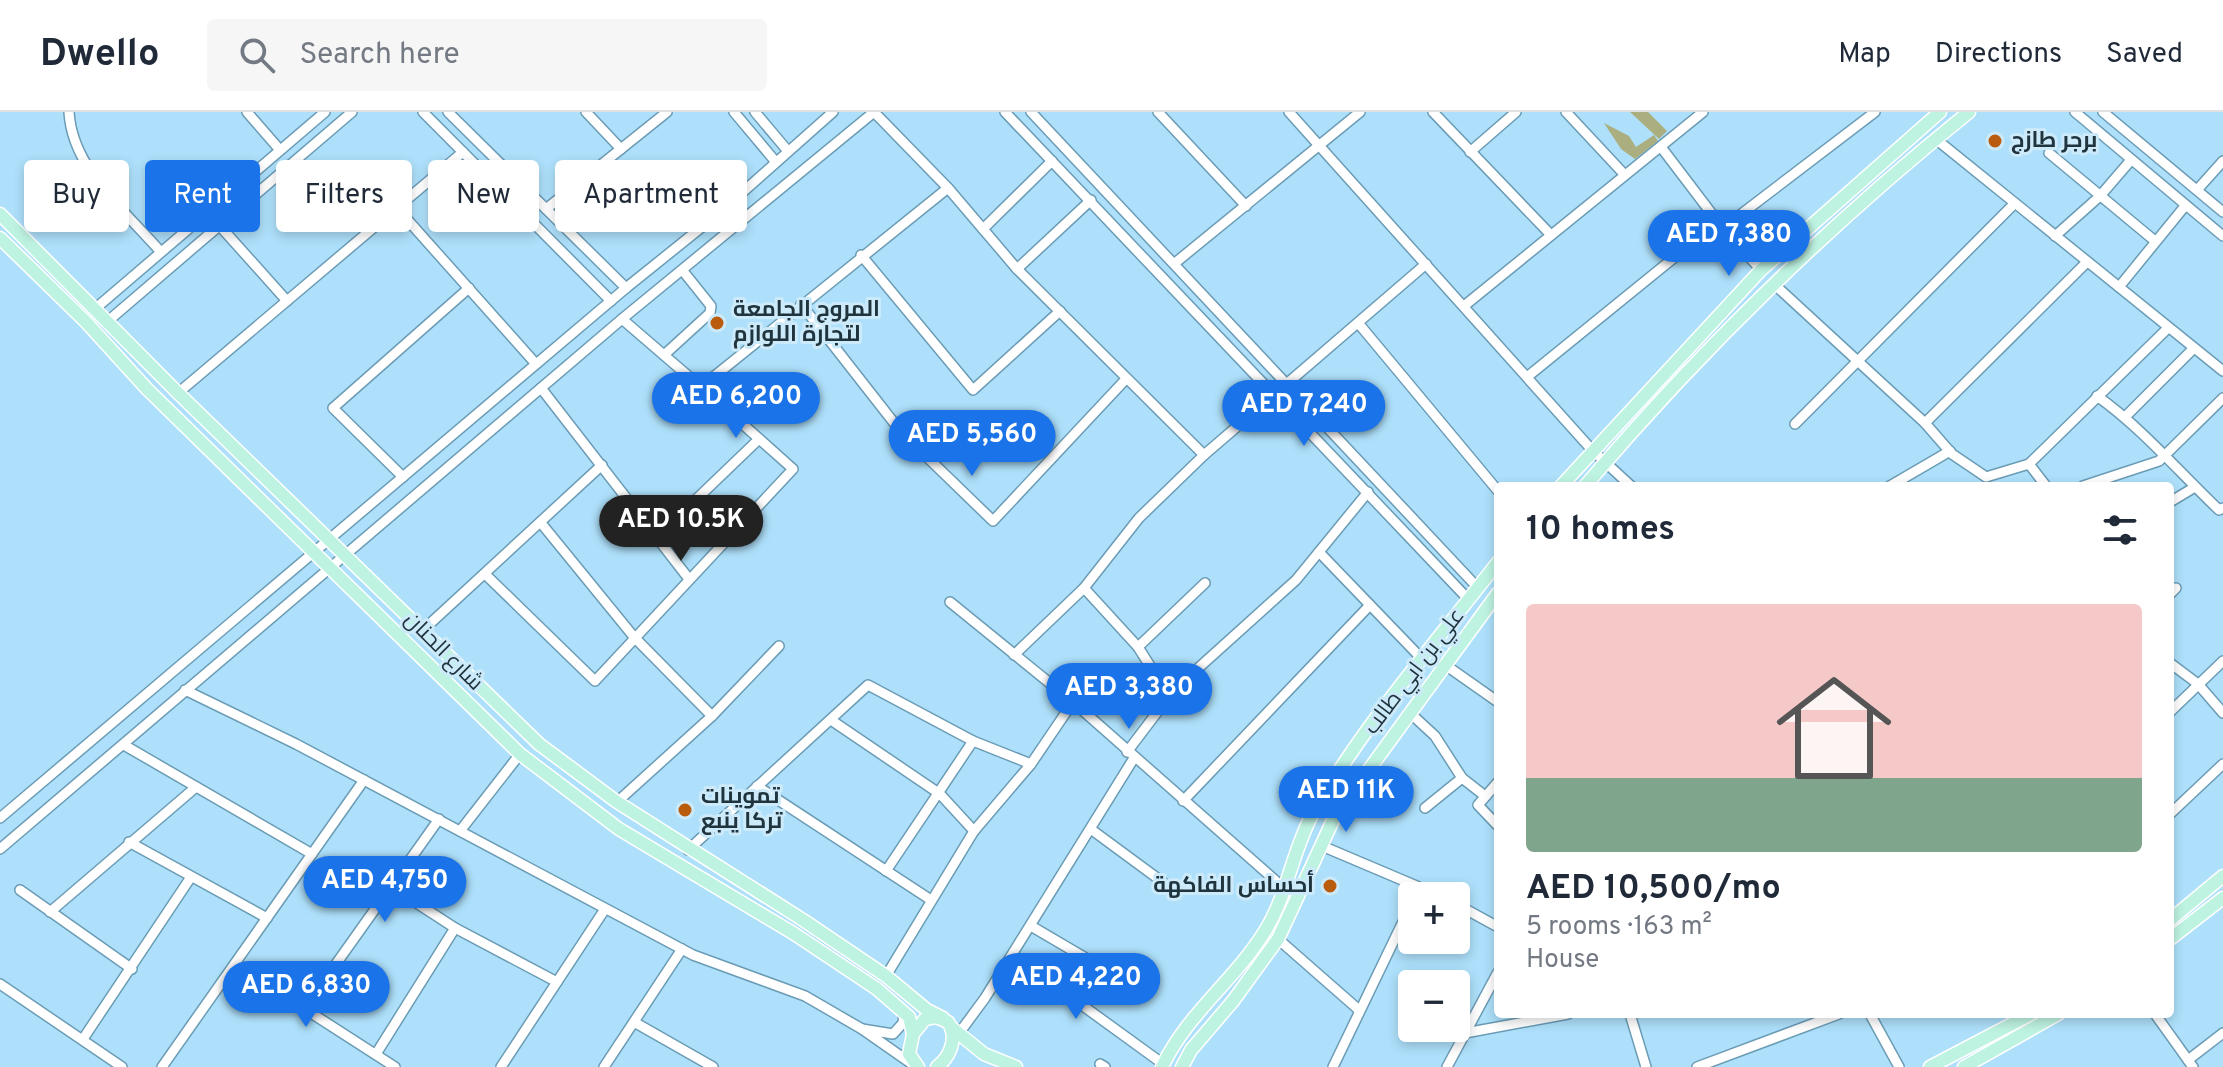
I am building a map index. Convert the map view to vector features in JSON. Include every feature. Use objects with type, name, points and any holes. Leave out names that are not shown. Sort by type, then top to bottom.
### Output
[{"type":"main road","points":[[1564,482],[1761,270],[1940,112]]},
{"type":"main road","points":[[1588,482],[1775,285],[1969,112]]},
{"type":"main road","name":"شارع الحنان","points":[[0,214],[178,393],[539,744],[688,850],[803,920],[886,976],[984,1054],[1016,1067]]},
{"type":"main road","name":"شارع الحنان","points":[[0,238],[86,322],[147,389],[520,754],[619,829],[793,933],[877,989],[909,1017],[913,1034]]},
{"type":"main road","name":"علي بن ابي طالب","points":[[1159,1065],[1265,931],[1285,889],[1292,856],[1314,813],[1423,660],[1494,567]]},
{"type":"main road","name":"علي بن ابي طالب","points":[[1182,1067],[1191,1050],[1233,1001],[1278,939],[1335,816],[1494,598]]},
{"type":"main road","points":[[2174,917],[2223,876]]},
{"type":"main road","points":[[2174,936],[2223,898]]},
{"type":"main road","points":[[1930,1067],[2023,1018]]},
{"type":"main road","points":[[1964,1067],[2051,1018]]},
{"type":"main road","points":[[914,1065],[909,1046],[913,1034],[925,1019],[953,1029],[949,1053],[937,1067]]},
{"type":"street","points":[[69,112],[70,131],[79,155],[160,251]]},
{"type":"street","points":[[247,112],[280,150]]},
{"type":"street","points":[[96,308],[325,112]]},
{"type":"street","points":[[260,190],[352,112]]},
{"type":"street","points":[[423,112],[611,301]]},
{"type":"street","points":[[448,112],[626,288]]},
{"type":"street","points":[[586,112],[621,149]]},
{"type":"street","points":[[546,209],[667,112]]},
{"type":"street","points":[[734,112],[775,161]]},
{"type":"street","points":[[755,112],[787,150]]},
{"type":"street","points":[[0,818],[626,288],[718,214],[833,112]]},
{"type":"street","points":[[0,849],[622,319],[874,112],[948,188],[1017,269],[1204,455]]},
{"type":"street","points":[[1005,112],[1469,600]]},
{"type":"street","points":[[1031,112],[1287,381],[1478,588]]},
{"type":"street","points":[[1158,112],[1246,206]]},
{"type":"street","points":[[1289,112],[1592,450],[1626,482]]},
{"type":"street","points":[[1175,263],[1360,112]]},
{"type":"street","points":[[1433,112],[1550,234]]},
{"type":"street","points":[[1470,152],[1516,112]]},
{"type":"street","points":[[1566,112],[1623,173]]},
{"type":"street","points":[[1464,306],[1623,173],[1703,112]]},
{"type":"street","points":[[1527,377],[1720,225],[1875,112]]},
{"type":"street","points":[[2075,112],[2223,236]]},
{"type":"street","points":[[2103,112],[2115,116],[2223,212]]},
{"type":"street","points":[[1937,140],[2223,371]]},
{"type":"street","points":[[1661,147],[1720,225],[1761,270]]},
{"type":"street","points":[[412,195],[463,152]]},
{"type":"street","points":[[2049,153],[2155,241]]},
{"type":"street","points":[[2055,236],[2100,196],[2131,160]]},
{"type":"street","points":[[983,229],[1052,161]]},
{"type":"street","points":[[2197,190],[2223,161]]},
{"type":"street","points":[[701,387],[861,255],[948,188]]},
{"type":"street","points":[[1017,269],[1091,200]]},
{"type":"street","points":[[1795,424],[2015,203]]},
{"type":"street","points":[[2119,287],[2185,206]]},
{"type":"street","points":[[412,225],[536,364]]},
{"type":"street","points":[[108,321],[211,232]]},
{"type":"street","points":[[225,232],[287,301]]},
{"type":"street","points":[[178,393],[369,232]]},
{"type":"street","points":[[861,255],[973,390],[1060,311]]},
{"type":"street","points":[[1925,423],[2087,262]]},
{"type":"street","points":[[1014,655],[1084,588],[1139,518],[1204,455],[1426,264]]},
{"type":"street","points":[[664,355],[710,313],[711,306],[683,271]]},
{"type":"street","points":[[1775,285],[1925,423],[1950,451],[1986,477],[2029,464],[2168,328]]},
{"type":"street","points":[[403,477],[333,408],[469,288]]},
{"type":"street","points":[[801,304],[909,442]]},
{"type":"street","points":[[485,574],[595,681],[793,469],[622,319]]},
{"type":"street","points":[[1359,324],[1494,486]]},
{"type":"street","points":[[2126,416],[2194,348]]},
{"type":"street","points":[[928,458],[993,521],[1126,379]]},
{"type":"street","points":[[541,388],[689,579]]},
{"type":"street","points":[[2097,396],[2126,416],[2162,457],[2219,510],[2223,508]]},
{"type":"street","points":[[2098,482],[2145,469],[2162,457],[2223,398]]},
{"type":"street","points":[[657,537],[759,439]]},
{"type":"street","points":[[1897,482],[1950,451]]},
{"type":"street","points":[[2029,464],[2043,482]]},
{"type":"street","points":[[422,631],[602,465]]},
{"type":"street","points":[[2174,500],[2195,487]]},
{"type":"street","points":[[953,1029],[1013,955],[1092,830],[1131,755],[1169,696],[1296,580],[1368,492]]},
{"type":"street","points":[[541,523],[634,637],[712,716]]},
{"type":"street","points":[[1319,552],[1423,660]]},
{"type":"street","points":[[1138,647],[1205,583]]},
{"type":"street","points":[[1084,588],[1138,647],[1169,696]]},
{"type":"street","points":[[950,602],[1073,702],[1285,889]]},
{"type":"street","points":[[1183,801],[1370,605]]},
{"type":"street","points":[[617,802],[712,716],[779,646]]},
{"type":"street","points":[[2174,708],[2223,661]]},
{"type":"street","points":[[1444,664],[1494,699]]},
{"type":"street","points":[[2174,666],[2198,684],[2223,713]]},
{"type":"street","points":[[688,850],[868,685],[973,741],[1031,764]]},
{"type":"street","points":[[185,690],[439,819],[682,949],[805,996],[862,1029],[914,1065]]},
{"type":"street","points":[[886,976],[974,831],[1031,764],[1073,702]]},
{"type":"street","points":[[1409,712],[1435,736],[1462,778],[1485,796]]},
{"type":"street","points":[[831,720],[940,794],[974,831]]},
{"type":"street","points":[[886,871],[973,741]]},
{"type":"street","points":[[124,745],[312,854]]},
{"type":"street","points":[[460,831],[520,754]]},
{"type":"street","points":[[2174,810],[2223,764]]},
{"type":"street","points":[[1425,808],[1462,778]]},
{"type":"street","points":[[162,1067],[364,780]]},
{"type":"street","points":[[757,786],[931,900]]},
{"type":"street","points":[[1494,786],[1478,805],[1494,822]]},
{"type":"street","points":[[50,912],[196,787]]},
{"type":"street","points":[[304,1009],[439,819]]},
{"type":"street","points":[[1092,830],[1168,886]]},
{"type":"street","points":[[129,842],[267,918]]},
{"type":"street","points":[[1322,846],[1412,882]]},
{"type":"street","points":[[83,1039],[191,877]]},
{"type":"street","points":[[392,887],[455,928],[557,982]]},
{"type":"street","points":[[20,890],[132,969]]},
{"type":"street","points":[[501,1067],[605,909]]},
{"type":"street","points":[[1470,912],[1494,925]]},
{"type":"street","points":[[1031,926],[1128,983]]},
{"type":"street","points":[[376,1054],[455,928]]},
{"type":"street","points":[[1333,1067],[1398,931]]},
{"type":"street","points":[[1278,939],[1359,1010]]},
{"type":"street","points":[[604,1067],[682,949]]},
{"type":"street","points":[[1013,955],[1159,1065]]},
{"type":"street","points":[[235,964],[395,1067]]},
{"type":"street","points":[[1470,1024],[1494,979]]},
{"type":"street","points":[[2,989],[122,1067]]},
{"type":"street","points":[[862,1029],[893,1034],[903,1023],[904,1013]]},
{"type":"street","points":[[1470,1032],[1546,1018]]},
{"type":"street","points":[[1631,1018],[1646,1067]]},
{"type":"street","points":[[1697,1067],[1828,1018]]},
{"type":"street","points":[[1872,1018],[1899,1067]]},
{"type":"street","points":[[2158,1018],[2192,1065],[2223,1033]]},
{"type":"street","points":[[634,1022],[713,1067]]},
{"type":"street","points":[[1447,1067],[1460,1042]]},
{"type":"green space","points":[[1630,112],[1648,112],[1667,131],[1659,139]]},
{"type":"green space","points":[[1604,123],[1629,136],[1636,147],[1654,135],[1658,141],[1635,159],[1621,149]]},
{"type":"place","name":"برجر طازج","points":[[1995,141]]},
{"type":"place","name":"المروج الجامعة لتجارة اللوازم","points":[[717,323]]},
{"type":"place","name":"تموينات تركا ينبع","points":[[685,810]]},
{"type":"place","name":"أحساس الفاكهة","points":[[1330,886]]}]
